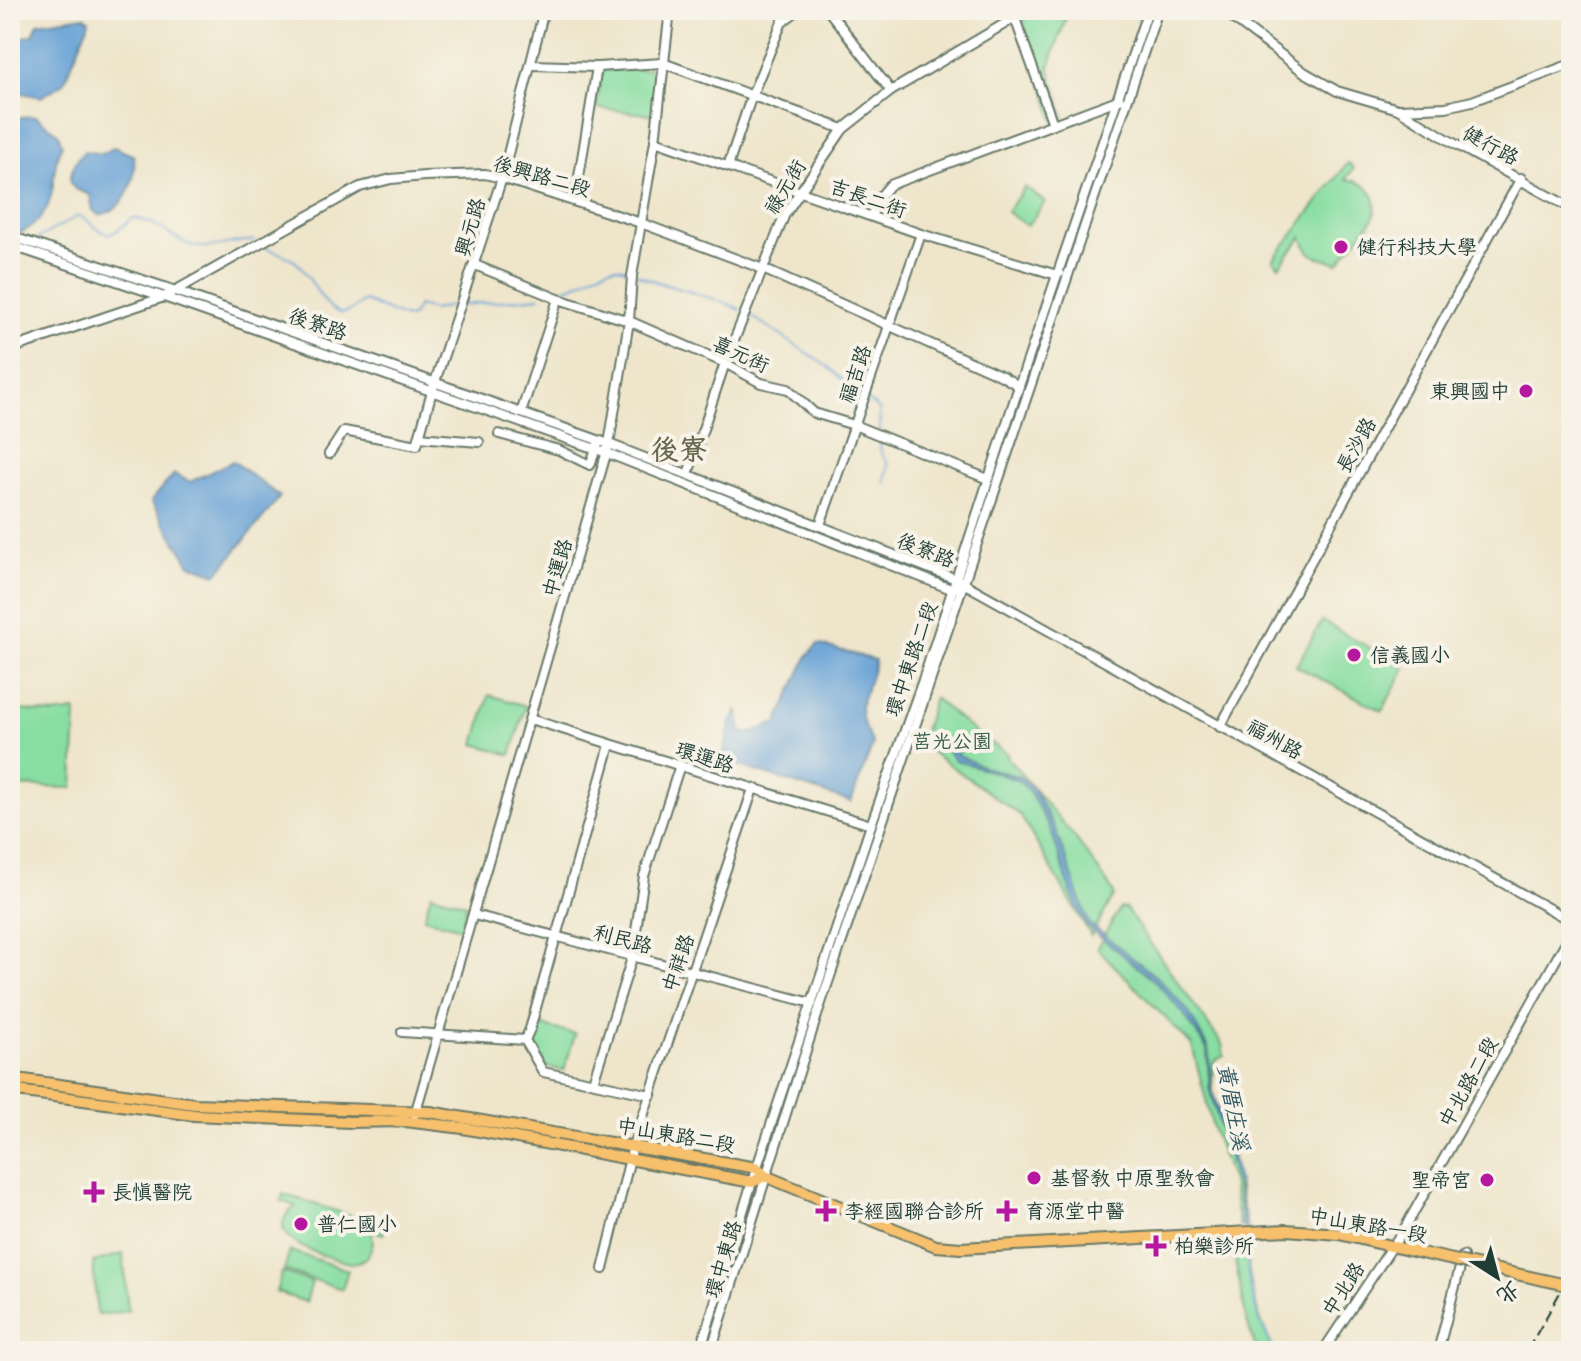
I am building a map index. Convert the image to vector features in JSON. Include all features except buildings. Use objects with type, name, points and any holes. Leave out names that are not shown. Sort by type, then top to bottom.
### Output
[{"type":"main road","name":"中山東路二段","points":[[10,1078],[195,1104],[415,1111],[464,1116],[761,1172]]},
{"type":"main road","name":"中山東路二段","points":[[10,1090],[194,1115],[412,1122],[463,1128],[752,1182]]},
{"type":"main road","points":[[752,1182],[761,1172]]},
{"type":"main road","name":"中山東路一段","points":[[761,1172],[936,1246],[961,1248],[1312,1231],[1391,1245],[1571,1286]]},
{"type":"street","name":"興元路","points":[[329,454],[344,431],[417,445],[502,178],[544,10]]},
{"type":"street","name":"中運路","points":[[412,1122],[608,448],[655,141],[670,10]]},
{"type":"street","points":[[728,166],[752,95],[782,22],[798,10]]},
{"type":"street","points":[[828,10],[891,91]]},
{"type":"street","name":"祿元街","points":[[688,474],[725,363],[785,214],[843,129],[891,91],[1014,14],[1028,10]]},
{"type":"street","name":"環中東路二段","points":[[761,1172],[812,1003],[871,825],[924,677],[951,589],[960,581],[988,479],[1148,10]]},
{"type":"street","name":"環中東路二段","points":[[761,1172],[960,581],[1158,10]]},
{"type":"street","points":[[1222,10],[1304,72],[1337,91],[1398,109],[1446,107],[1472,101],[1571,64]]},
{"type":"street","points":[[1014,14],[1053,124]]},
{"type":"street","points":[[532,65],[597,67],[663,63],[843,129]]},
{"type":"street","points":[[575,201],[597,67]]},
{"type":"street","points":[[871,216],[890,185],[1128,97]]},
{"type":"street","name":"健行路","points":[[1398,109],[1571,208]]},
{"type":"street","name":"吉長二街","points":[[655,141],[921,234],[1057,275]]},
{"type":"street","name":"後興路二段","points":[[10,349],[164,297],[360,187],[391,179],[485,174],[641,223],[763,269],[1019,386]]},
{"type":"street","name":"長沙路","points":[[1220,727],[1521,178]]},
{"type":"street","name":"福吉路","points":[[820,525],[921,234]]},
{"type":"street","name":"後寮路","points":[[10,236],[176,291],[433,387],[521,413],[598,445]]},
{"type":"street","name":"後寮路","points":[[10,245],[688,474],[960,581]]},
{"type":"street","name":"喜元街","points":[[475,265],[558,299],[629,321],[725,363],[761,383],[788,389],[814,413],[854,425],[988,479]]},
{"type":"street","points":[[1057,275],[1070,268]]},
{"type":"street","points":[[521,413],[558,299]]},
{"type":"street","points":[[499,434],[559,450],[590,465],[598,445]]},
{"type":"street","points":[[419,437],[479,442]]},
{"type":"street","name":"後寮路","points":[[608,448],[951,589]]},
{"type":"street","name":"福州路","points":[[960,581],[1571,921]]},
{"type":"street","name":"環運路","points":[[530,719],[871,825]]},
{"type":"street","points":[[525,1040],[610,745]]},
{"type":"street","points":[[593,1082],[632,958],[644,876],[680,765]]},
{"type":"street","name":"中祥路","points":[[603,1269],[633,1146],[753,789]]},
{"type":"street","name":"利民路","points":[[474,915],[812,1003]]},
{"type":"street","name":"中北路二段","points":[[1391,1245],[1406,1226],[1571,933]]},
{"type":"street","points":[[402,1032],[525,1040]]},
{"type":"street","points":[[525,1040],[543,1072],[651,1095]]},
{"type":"street","name":"環中東路","points":[[711,1351],[761,1172]]},
{"type":"street","name":"環中東路","points":[[700,1351],[752,1182]]},
{"type":"street","name":"中北路","points":[[1323,1351],[1391,1245]]},
{"type":"street","points":[[1438,1351],[1463,1256]]},
{"type":"green space","points":[[1037,10],[1069,10],[1049,67],[1064,117],[1054,120],[1023,21]]},
{"type":"green space","points":[[659,69],[654,115],[596,108],[602,70]]},
{"type":"green space","points":[[1348,163],[1354,168],[1346,179],[1361,183],[1374,197],[1373,219],[1338,263],[1312,253],[1302,237],[1279,266],[1273,260]]},
{"type":"green space","points":[[1025,187],[1045,202],[1027,226],[1007,212]]},
{"type":"green space","points":[[1322,621],[1405,668],[1382,711],[1296,666]]},
{"type":"green space","points":[[489,695],[526,706],[511,755],[475,744]]},
{"type":"green space","name":"莒光公園","points":[[934,698],[976,733],[1008,754],[1007,757],[1077,840],[1113,891],[1114,896],[1091,936],[1020,815],[920,744]]},
{"type":"green space","points":[[12,709],[54,714],[76,711],[73,788],[10,786]]},
{"type":"green space","points":[[431,894],[467,904],[461,928],[424,918]]},
{"type":"green space","points":[[1120,908],[1126,909],[1222,1044],[1224,1056],[1214,1061],[1212,1086],[1209,1088],[1227,1146],[1245,1225],[1239,1226],[1232,1181],[1214,1132],[1192,1045],[1097,948]]},
{"type":"green space","points":[[535,1024],[575,1034],[564,1071],[546,1067],[532,1040]]},
{"type":"green space","points":[[283,1194],[386,1227],[383,1234],[371,1230],[373,1241],[370,1251],[359,1262],[345,1262],[322,1255],[288,1237],[283,1223],[296,1206],[281,1201]]},
{"type":"green space","points":[[1247,1240],[1254,1297],[1274,1351],[1257,1351],[1247,1321],[1232,1245],[1234,1241]]},
{"type":"green space","points":[[290,1251],[348,1270],[342,1289],[284,1270]]},
{"type":"green space","points":[[123,1254],[128,1311],[99,1315],[93,1262]]},
{"type":"green space","points":[[282,1272],[312,1282],[306,1302],[276,1292]]},
{"type":"water","points":[[84,16],[89,20],[88,25],[64,83],[41,97],[12,91],[10,84],[19,38],[33,35],[38,23]]},
{"type":"water","points":[[36,116],[58,133],[62,145],[51,197],[42,216],[33,225],[10,235],[10,118]]},
{"type":"water","points":[[114,147],[134,156],[131,184],[115,208],[98,215],[93,210],[90,195],[75,189],[70,183],[71,173],[85,151],[102,154]]},
{"type":"water","points":[[233,461],[280,497],[217,574],[190,565],[151,501],[174,474],[190,482]]},
{"type":"water","points":[[818,644],[875,660],[861,709],[873,744],[851,802],[722,760],[731,722],[738,711],[741,731],[748,734],[777,723],[808,655]]},
{"type":"water","points":[[943,738],[959,756],[1020,777],[1033,789],[1054,827],[1089,923],[1160,980],[1188,1011],[1208,1048],[1212,1091],[1230,1144],[1247,1228],[1242,1228],[1239,1191],[1210,1092],[1207,1049],[1184,1014],[1157,983],[1087,926],[1074,900],[1050,828],[1029,791],[1018,780],[955,760],[939,741]]},
{"type":"waterway","points":[[35,240],[78,216],[107,233],[118,230],[133,218],[142,220],[197,247],[254,241]]},
{"type":"waterway","points":[[263,246],[297,263],[324,301],[336,312],[346,313],[365,301],[406,318],[412,317],[418,306],[433,310],[457,304]]},
{"type":"waterway","points":[[554,292],[609,268],[628,270]]},
{"type":"waterway","points":[[634,273],[741,310]]},
{"type":"waterway","points":[[463,305],[540,297]]},
{"type":"waterway","points":[[747,313],[828,367],[861,396]]},
{"type":"waterway","points":[[866,399],[879,409],[880,431]]},
{"type":"waterway","points":[[879,437],[881,453],[888,464],[885,483]]},
{"type":"waterway","name":"黃厝庄溪","points":[[1233,1166],[1237,1184]]},
{"type":"waterway","name":"黃厝庄溪","points":[[1246,1237],[1248,1276],[1258,1317],[1274,1351]]},
{"type":"railway","points":[[1527,1351],[1571,1273]]},
{"type":"place","name":"健行科技大學","points":[[1341,247]]},
{"type":"place","name":"東興國中","points":[[1526,391]]},
{"type":"place","name":"信義國小","points":[[1354,655]]},
{"type":"place","name":"基督教 中原聖教會","points":[[1034,1178]]},
{"type":"place","name":"聖帝宮","points":[[1487,1180]]},
{"type":"place","name":"長慎醫院","points":[[94,1192]]},
{"type":"place","name":"李經國聯合診所","points":[[826,1211]]},
{"type":"place","name":"育源堂中醫","points":[[1007,1211]]},
{"type":"place","name":"普仁國小","points":[[301,1224]]},
{"type":"place","name":"柏樂診所","points":[[1156,1246]]},
{"type":"district","name":"後寮","points":[[679,449]]}]
